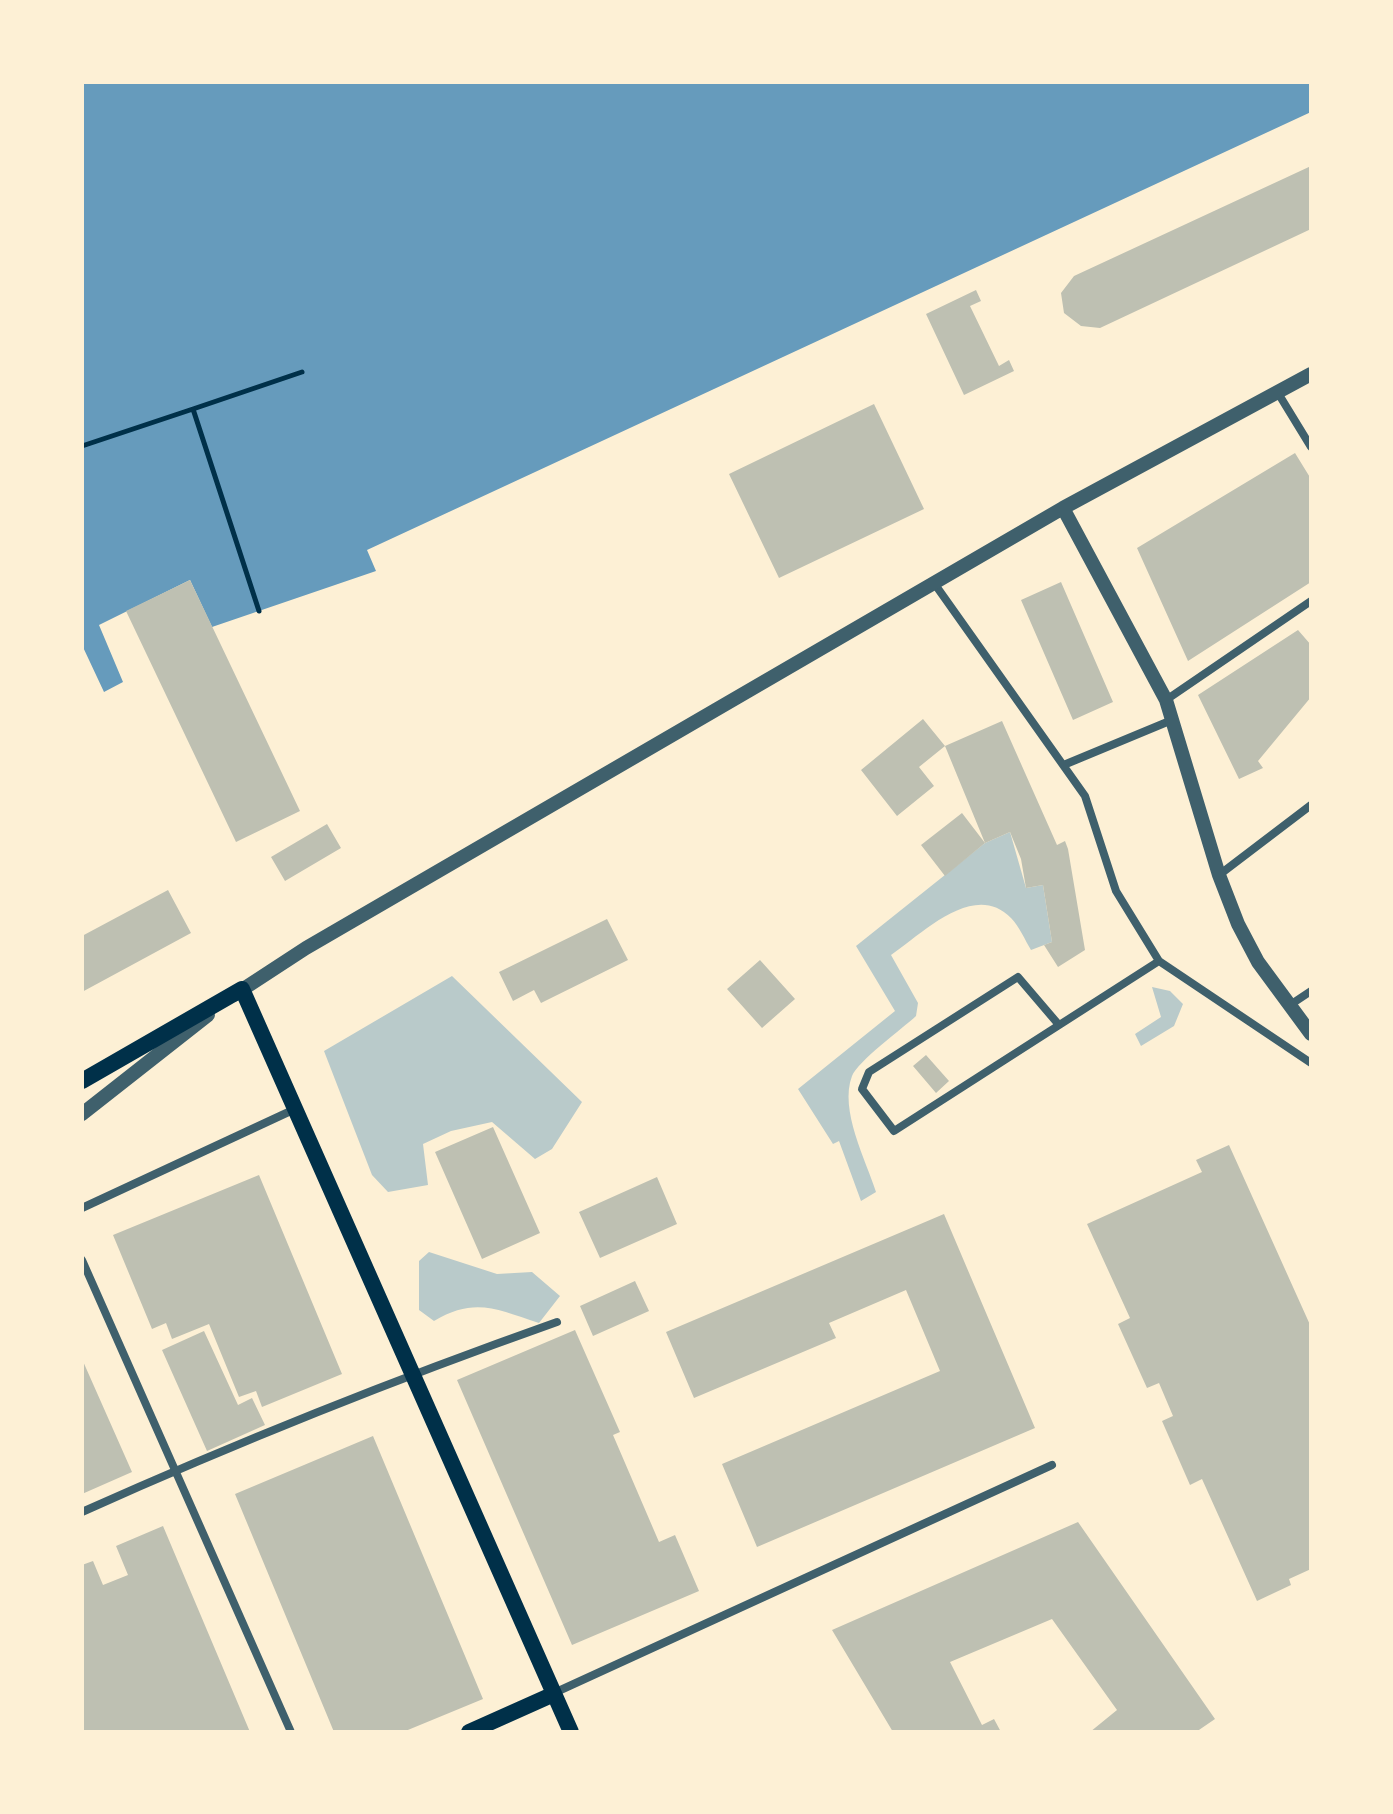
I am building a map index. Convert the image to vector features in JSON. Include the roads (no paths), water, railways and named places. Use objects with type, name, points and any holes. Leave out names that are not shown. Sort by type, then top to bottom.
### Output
[{"type":"main road","points":[[82,1081],[242,989],[571,1732]]},
{"type":"main road","points":[[469,1732],[554,1694]]},
{"type":"street","points":[[82,1114],[242,989],[1063,508],[1311,374]]},
{"type":"street","points":[[1278,393],[1311,447]]},
{"type":"street","points":[[1063,508],[1166,700],[1219,875],[1258,962],[1311,1034]]},
{"type":"street","points":[[934,583],[1066,764],[1085,796],[1116,891],[1159,961],[1311,1063]]},
{"type":"street","points":[[1166,700],[1311,601]]},
{"type":"street","points":[[1066,764],[1173,720]]},
{"type":"street","points":[[1219,875],[1311,805]]},
{"type":"street","points":[[1059,1025],[1018,977],[869,1072],[862,1089],[894,1131],[1159,961]]},
{"type":"street","points":[[1290,1005],[1311,991]]},
{"type":"street","points":[[82,1208],[295,1109]]},
{"type":"street","points":[[82,1260],[291,1732]]},
{"type":"street","points":[[82,1512],[175,1470],[411,1374],[557,1322]]},
{"type":"street","points":[[554,1694],[1052,1465]]},
{"type":"water","points":[[82,82],[1311,82],[1311,112],[367,550],[376,571],[212,627],[190,580],[99,625],[123,682],[104,692],[82,645]]}]
